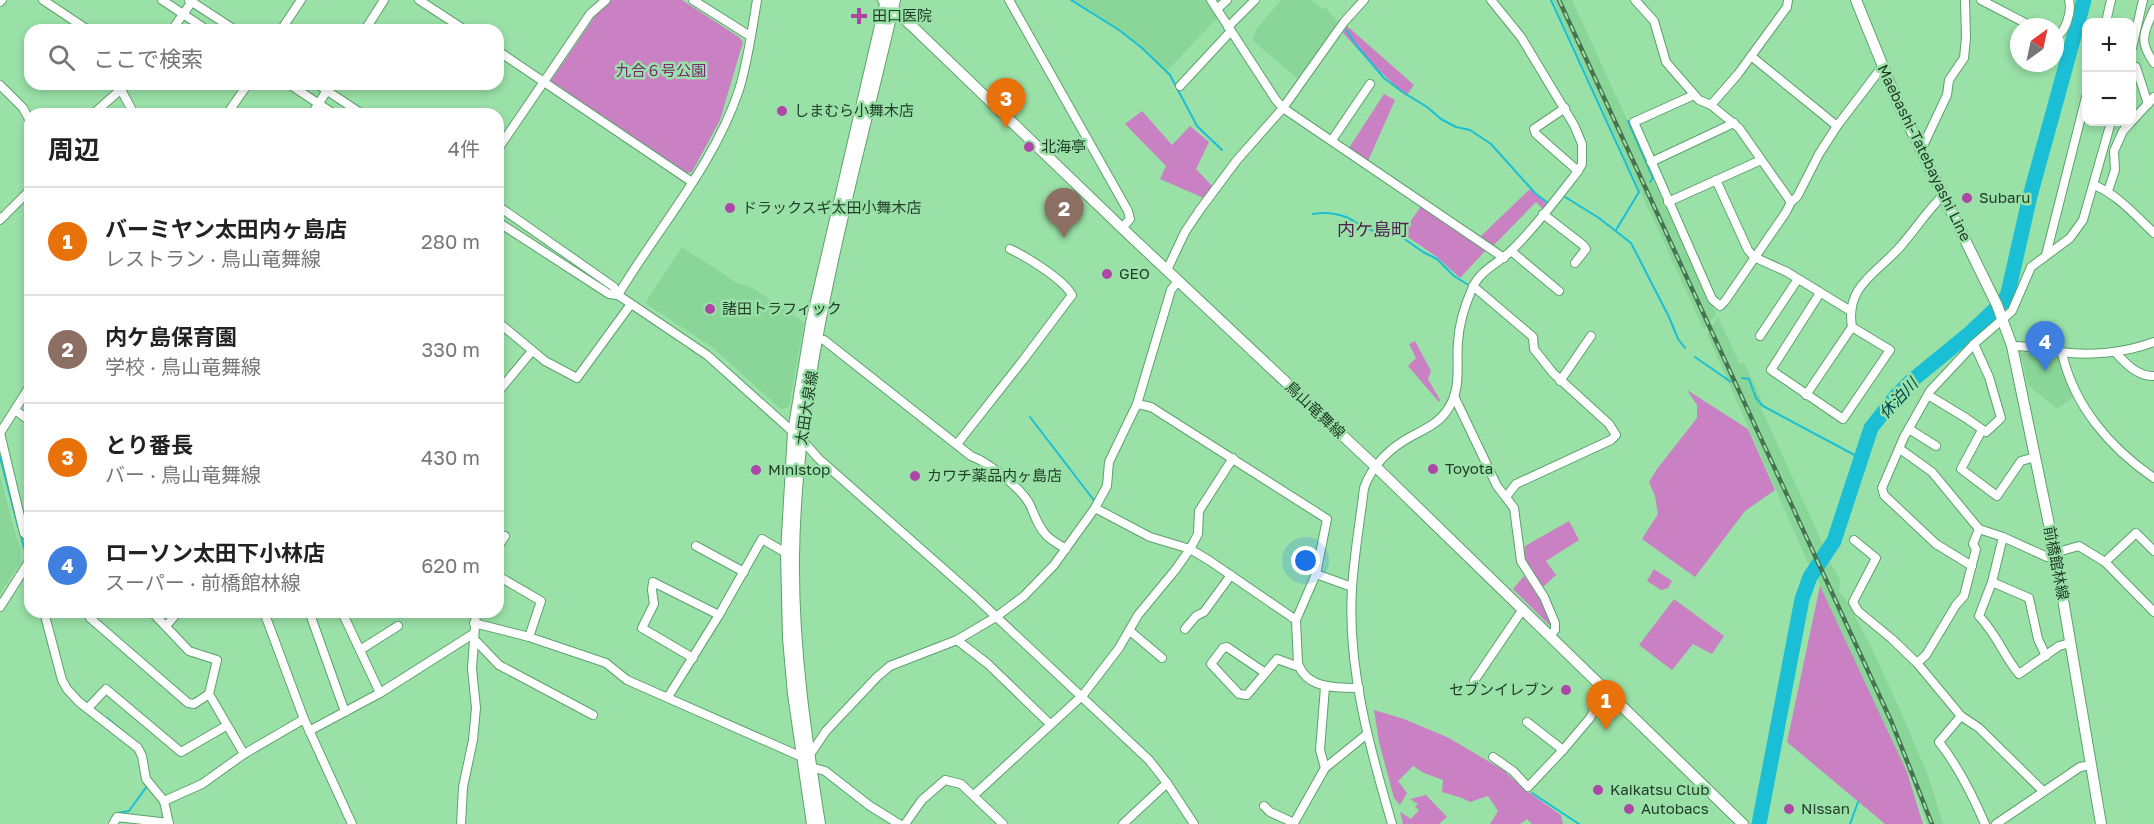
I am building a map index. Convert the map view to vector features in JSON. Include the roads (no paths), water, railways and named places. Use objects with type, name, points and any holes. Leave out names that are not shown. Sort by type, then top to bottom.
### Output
[{"type":"main road","name":"Maebashi-Tatebayashi Line","points":[[1856,0],[1882,67],[1997,305]]},
{"type":"main road","name":"鳥山竜舞線","points":[[889,2],[1122,228],[1375,466],[1743,824]]},
{"type":"main road","name":"太田大泉線","points":[[820,824],[793,694],[788,638],[786,553],[797,436],[813,337],[889,2]]},
{"type":"main road","name":"前橋館林線","points":[[1997,305],[2012,346],[2055,556],[2101,824]]},
{"type":"main road","name":"太田大泉線","points":[[797,436],[794,557],[796,642],[812,824]]},
{"type":"street","points":[[42,0],[79,24]]},
{"type":"street","points":[[162,0],[198,24]]},
{"type":"street","points":[[285,24],[301,0]]},
{"type":"street","points":[[369,24],[384,0]]},
{"type":"street","points":[[419,0],[456,24]]},
{"type":"street","points":[[504,140],[590,15],[606,0]]},
{"type":"street","points":[[693,0],[750,36]]},
{"type":"street","points":[[618,295],[710,153],[739,90],[757,0]]},
{"type":"street","points":[[1009,0],[1128,211],[1130,219],[1122,228]]},
{"type":"street","points":[[1211,0],[1283,108],[1504,258]]},
{"type":"street","points":[[1216,9],[1227,0]]},
{"type":"street","points":[[1180,86],[1255,0]]},
{"type":"street","points":[[1167,270],[1185,232],[1199,211],[1237,160],[1283,108],[1344,22],[1364,0]]},
{"type":"street","points":[[1392,824],[1367,734],[1353,641],[1352,587],[1364,489],[1368,476],[1375,466],[1401,442],[1439,421],[1448,410],[1458,379],[1458,340],[1467,300],[1473,286],[1481,273],[1511,251],[1582,164],[1582,144],[1565,108],[1521,37],[1491,0]]},
{"type":"street","points":[[1635,0],[1654,21],[1666,62],[1699,100],[1712,105],[1734,123],[1791,202]]},
{"type":"street","points":[[1712,105],[1787,7],[1788,0]]},
{"type":"street","points":[[1921,150],[1947,95],[1949,80],[1964,58],[1965,0]]},
{"type":"street","points":[[1981,0],[2016,18]]},
{"type":"street","points":[[2064,30],[2070,7],[2069,0]]},
{"type":"street","points":[[2107,18],[2112,0]]},
{"type":"street","points":[[2136,32],[2144,0]]},
{"type":"street","points":[[177,24],[191,1],[226,24]]},
{"type":"street","points":[[2154,9],[2143,40],[2146,51],[2154,63]]},
{"type":"street","points":[[504,55],[692,182]]},
{"type":"street","points":[[1751,56],[1837,126]]},
{"type":"street","points":[[2136,66],[2151,100],[2136,116]]},
{"type":"street","points":[[1694,95],[1634,122],[1712,299],[1717,305],[1722,305],[1791,202],[1797,197],[1819,154],[1837,126],[1882,67]]},
{"type":"street","points":[[1332,140],[1370,84]]},
{"type":"street","points":[[0,85],[24,110]]},
{"type":"street","points":[[99,108],[118,90]]},
{"type":"street","points":[[124,90],[131,108]]},
{"type":"street","points":[[235,108],[245,90]]},
{"type":"street","points":[[298,90],[324,108]]},
{"type":"street","points":[[316,108],[327,90]]},
{"type":"street","points":[[333,90],[355,108]]},
{"type":"street","points":[[1565,108],[1534,129],[1536,134],[1578,171]]},
{"type":"street","points":[[2046,255],[2082,113]]},
{"type":"street","points":[[1651,162],[1734,123]]},
{"type":"street","points":[[1972,566],[1936,544],[1884,495],[1882,488],[1909,429],[1928,395],[1974,344],[2012,311],[2031,267],[2070,238],[2084,220],[2110,126]]},
{"type":"street","points":[[2108,191],[2115,170],[2114,151],[2127,126]]},
{"type":"street","points":[[1668,202],[1761,160]]},
{"type":"street","points":[[1716,180],[1748,250],[1754,257],[1850,310]]},
{"type":"street","points":[[2094,185],[2108,191],[2154,232]]},
{"type":"street","points":[[1806,395],[1852,327],[1850,310],[1864,282],[1898,249],[1944,195]]},
{"type":"street","points":[[0,220],[24,196]]},
{"type":"street","points":[[504,210],[614,287],[618,295]]},
{"type":"street","points":[[1543,214],[1586,249],[1575,263]]},
{"type":"street","points":[[504,226],[609,294],[618,295],[706,355],[1083,695],[1149,760],[1194,824]]},
{"type":"street","points":[[957,444],[1072,295],[1052,274],[1010,249]]},
{"type":"street","points":[[1511,251],[1559,291]]},
{"type":"street","points":[[1760,336],[1797,279]]},
{"type":"street","points":[[807,760],[826,731],[890,666],[957,640],[996,617],[1024,596],[1054,565],[1095,508],[1107,486],[1109,462],[1137,405],[1171,290],[1178,281]]},
{"type":"street","points":[[1473,286],[1533,337],[1534,349],[1560,381],[1615,430],[1615,437],[1516,484],[1506,497]]},
{"type":"street","points":[[1820,293],[1771,370],[1843,419],[1890,350],[1852,327]]},
{"type":"street","points":[[504,327],[545,361],[577,378],[631,304]]},
{"type":"street","points":[[1560,381],[1591,336]]},
{"type":"street","points":[[813,337],[824,340],[971,456],[982,460],[1013,485],[1031,507],[1032,513],[1047,536],[1066,549]]},
{"type":"street","points":[[2012,346],[2021,345],[2062,353],[2115,352],[2138,348],[2154,342]]},
{"type":"street","points":[[1928,395],[1986,432],[2001,418],[1989,377],[1974,344]]},
{"type":"street","points":[[504,384],[532,351]]},
{"type":"street","points":[[2115,352],[2130,367],[2154,376]]},
{"type":"street","points":[[2062,353],[2078,398],[2092,420],[2105,435],[2154,478]]},
{"type":"street","points":[[24,396],[0,433],[24,533]]},
{"type":"street","points":[[1454,396],[1497,486],[1514,508],[1524,567],[1541,591],[1555,623],[1555,630],[1550,636]]},
{"type":"street","points":[[1137,405],[1151,407],[1327,519],[1316,574],[1296,620],[1299,667]]},
{"type":"street","points":[[15,410],[24,417]]},
{"type":"street","points":[[1909,429],[1936,446]]},
{"type":"street","points":[[1982,430],[1961,470],[1997,496],[2021,461],[2035,457]]},
{"type":"street","points":[[1900,449],[1932,472],[1978,529],[2003,537],[2047,557],[2079,546],[2105,562],[2154,612]]},
{"type":"street","points":[[974,795],[1083,695],[1119,648],[1138,615],[1190,549],[1198,534],[1199,511],[1233,458]]},
{"type":"street","points":[[1095,508],[1150,537],[1190,549],[1296,620]]},
{"type":"street","points":[[1917,663],[1926,655],[1956,605],[1964,597],[1976,549],[1973,544],[1978,529]]},
{"type":"street","points":[[2105,562],[2136,533],[2154,551]]},
{"type":"street","points":[[2003,537],[1992,582],[1979,616],[1996,637],[2009,663],[2019,674],[2060,646],[2070,643]]},
{"type":"street","points":[[668,697],[719,615],[762,539],[786,553]]},
{"type":"street","points":[[1854,540],[1876,558],[1855,597],[1854,606],[1917,663],[1961,716],[1979,728],[2043,791]]},
{"type":"street","points":[[696,546],[744,572]]},
{"type":"street","points":[[0,607],[24,571]]},
{"type":"street","points":[[1316,574],[1352,587]]},
{"type":"street","points":[[1185,629],[1196,616],[1204,612],[1231,575]]},
{"type":"street","points":[[504,579],[541,601],[529,637]]},
{"type":"street","points":[[693,658],[642,628],[654,604],[653,582],[719,615]]},
{"type":"street","points":[[1992,582],[2029,598],[2038,639],[2046,656]]},
{"type":"street","points":[[1474,681],[1523,609]]},
{"type":"street","points":[[46,618],[62,680],[73,696],[138,748],[142,756],[146,779],[164,801],[169,823],[117,817],[113,824]]},
{"type":"street","points":[[90,618],[188,703],[194,704],[209,693],[217,660],[189,651],[158,618]]},
{"type":"street","points":[[166,627],[173,618]]},
{"type":"street","points":[[266,618],[304,720],[352,824]]},
{"type":"street","points":[[311,618],[345,712]]},
{"type":"street","points":[[346,618],[380,693]]},
{"type":"street","points":[[461,824],[463,787],[473,740],[476,708],[472,669],[475,618]]},
{"type":"street","points":[[474,623],[529,637],[606,663],[627,680],[807,760],[899,824]]},
{"type":"street","points":[[360,650],[398,626]]},
{"type":"street","points":[[1130,631],[1162,658]]},
{"type":"street","points":[[309,730],[380,693],[473,637]]},
{"type":"street","points":[[473,637],[499,665],[593,715]]},
{"type":"street","points":[[957,640],[988,664],[1050,724]]},
{"type":"street","points":[[1264,672],[1227,647],[1223,648],[1211,664],[1243,696],[1276,659],[1299,667],[1307,676],[1325,687],[1359,688]]},
{"type":"street","points":[[1325,687],[1320,750],[1325,768]]},
{"type":"street","points":[[1492,757],[1513,771],[1528,787],[1590,718],[1605,689]]},
{"type":"street","points":[[88,708],[106,690],[181,752],[226,726]]},
{"type":"street","points":[[209,693],[244,754]]},
{"type":"street","points":[[1961,716],[1939,742],[1952,758],[1985,824]]},
{"type":"street","points":[[164,801],[202,784],[244,754],[304,720]]},
{"type":"street","points":[[1527,722],[1563,750]]},
{"type":"street","points":[[1264,806],[1270,812],[1294,823],[1325,768],[1367,734]]},
{"type":"street","points":[[1996,824],[2080,767],[2091,765]]},
{"type":"street","points":[[905,824],[922,800],[945,780],[960,784],[1003,824]]},
{"type":"street","points":[[1123,824],[1167,783]]},
{"type":"waterway","points":[[1071,0],[1119,30],[1170,75],[1197,126],[1222,150]]},
{"type":"waterway","points":[[1551,0],[1639,192],[1616,230]]},
{"type":"waterway","name":"休泊川","points":[[1759,824],[1802,599],[1810,577],[1834,541],[1871,428],[1910,382],[1970,333],[2005,300],[2030,196],[2084,0]]},
{"type":"waterway","points":[[1346,30],[1384,78],[1441,119],[1456,127],[1470,130],[1491,144],[1535,193],[1548,203]]},
{"type":"waterway","points":[[1628,121],[1653,178],[1650,182]]},
{"type":"waterway","points":[[1562,195],[1599,218],[1631,243],[1678,339],[1685,348]]},
{"type":"waterway","points":[[1313,214],[1330,213],[1346,217],[1372,230],[1383,231],[1389,228],[1437,259],[1454,276],[1470,286]]},
{"type":"waterway","points":[[1695,357],[1731,382]]},
{"type":"waterway","points":[[1742,378],[1749,379],[1756,398],[1763,406],[1862,459]]},
{"type":"waterway","points":[[1030,417],[1096,503]]},
{"type":"waterway","points":[[0,457],[18,527]]},
{"type":"waterway","points":[[20,532],[24,547]]},
{"type":"waterway","points":[[42,618],[57,675]]},
{"type":"waterway","points":[[107,718],[130,737]]},
{"type":"waterway","points":[[118,813],[129,811],[147,786]]},
{"type":"waterway","points":[[1532,793],[1579,824]]},
{"type":"waterway","points":[[1850,824],[1858,802]]},
{"type":"railway","points":[[1559,0],[1892,723],[1932,824]]},
{"type":"place","name":"田口医院","points":[[859,16]]},
{"type":"place","name":"しまむら小舞木店","points":[[782,111]]},
{"type":"place","name":"とり番長","points":[[1006,128]]},
{"type":"place","name":"北海亭","points":[[1029,147]]},
{"type":"place","name":"Subaru","points":[[1967,198]]},
{"type":"place","name":"ドラックスギ太田小舞木店","points":[[730,208]]},
{"type":"place","name":"内ケ島保育園","points":[[1064,238]]},
{"type":"place","name":"GEO","points":[[1107,274]]},
{"type":"place","name":"諸田トラフィック","points":[[710,309]]},
{"type":"place","name":"ローソン太田下小林店","points":[[2045,371]]},
{"type":"place","name":"Toyota","points":[[1433,469]]},
{"type":"place","name":"Ministop","points":[[756,470]]},
{"type":"place","name":"カワチ薬品内ヶ島店","points":[[915,476]]},
{"type":"place","name":"セブンイレブン","points":[[1566,690]]},
{"type":"place","name":"バーミヤン太田内ヶ島店","points":[[1606,730]]},
{"type":"place","name":"Kaikatsu Club","points":[[1598,790]]},
{"type":"place","name":"Autobacs","points":[[1629,809]]},
{"type":"place","name":"Nissan","points":[[1789,809]]},
{"type":"district","name":"内ケ島町","points":[[1373,230]]},
{"type":"park label","name":"九合６号公園","points":[[661,71]]}]
